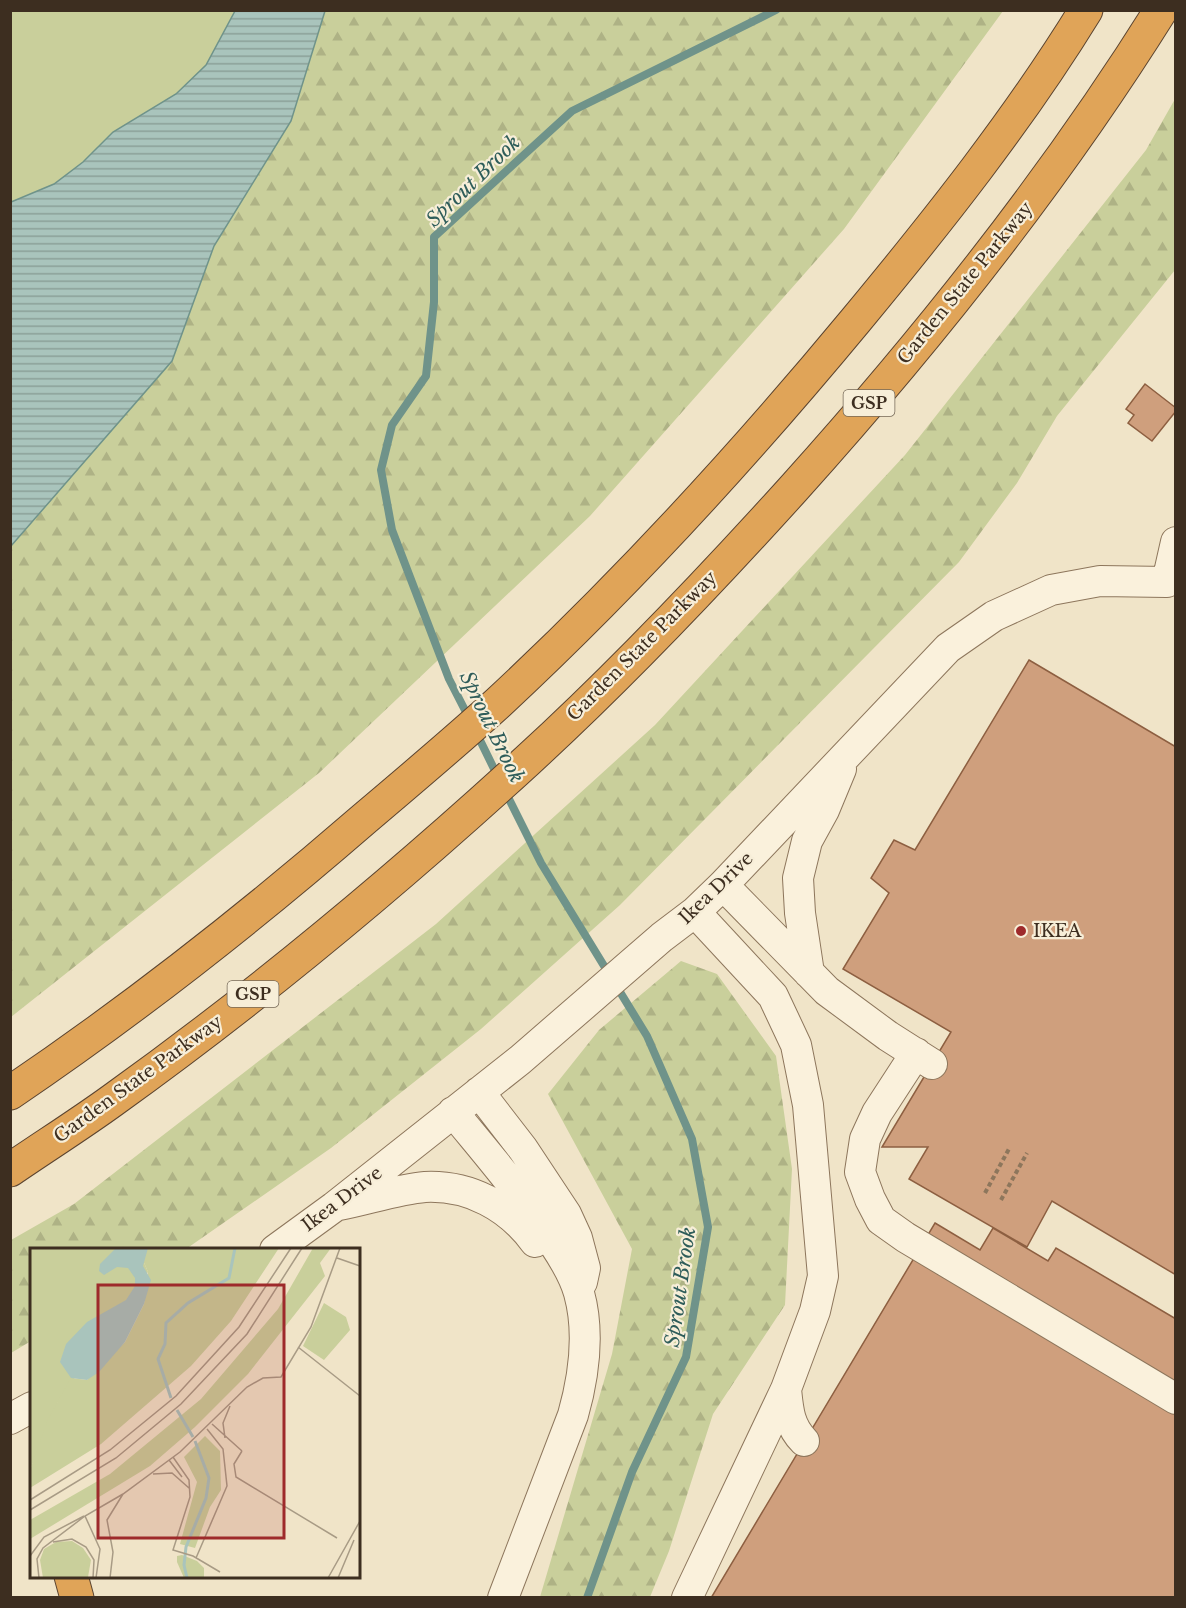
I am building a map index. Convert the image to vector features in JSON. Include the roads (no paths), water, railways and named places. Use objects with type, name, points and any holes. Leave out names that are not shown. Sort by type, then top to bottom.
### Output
[{"type":"highway","points":[[10,1094],[75,1049],[199,956],[310,866],[499,701],[604,599],[801,386],[900,267],[988,153],[1086,10]]},
{"type":"highway","name":"Garden State Parkway","points":[[10,1170],[112,1101],[238,1006],[351,914],[482,802],[649,643],[848,428],[949,306],[1039,190],[1128,63],[1161,10]]},
{"type":"highway","points":[[72,1578],[77,1598]]},
{"type":"street","name":"Ikea Drive","points":[[278,1248],[334,1207],[479,1092],[662,937],[695,912],[948,648],[994,616],[1060,588],[1100,581],[1167,582],[1176,542]]},
{"type":"street","points":[[809,973],[800,913],[798,878],[807,841],[824,810],[848,753]]},
{"type":"street","points":[[723,885],[827,991],[888,1036],[924,1058],[877,1113],[865,1139],[860,1172],[881,1220],[905,1237],[1176,1399]]},
{"type":"street","points":[[687,1598],[786,1389],[815,1311],[823,1276],[808,1105],[796,1045],[772,996],[695,912]]},
{"type":"street","points":[[662,937],[732,952]]},
{"type":"street","points":[[479,1092],[523,1149],[566,1214],[577,1238],[585,1268],[579,1292]]},
{"type":"street","points":[[453,1112],[537,1216],[570,1270],[579,1292],[583,1311],[585,1351],[579,1393],[573,1415],[502,1598]]},
{"type":"street","points":[[334,1207],[423,1187],[447,1187],[470,1192],[509,1214],[526,1230],[579,1292]]},
{"type":"street","points":[[786,1389],[790,1420],[804,1441]]},
{"type":"street","points":[[10,1419],[30,1408]]},
{"type":"water","points":[[235,11],[325,11],[291,121],[214,246],[172,361],[11,546],[11,202],[54,184],[83,162],[113,132],[176,94],[206,65]]},
{"type":"waterway","name":"Sprout Brook","points":[[470,720],[449,679],[392,530],[381,470],[392,425],[426,376],[434,302],[434,237],[572,111],[776,10]]},
{"type":"waterway","name":"Sprout Brook","points":[[476,732],[498,777]]},
{"type":"waterway","name":"Sprout Brook","points":[[505,791],[541,863],[647,1036],[692,1139],[708,1227],[686,1357],[632,1472],[587,1598]]},
{"type":"place","name":"IKEA","points":[[1021,931]]}]
